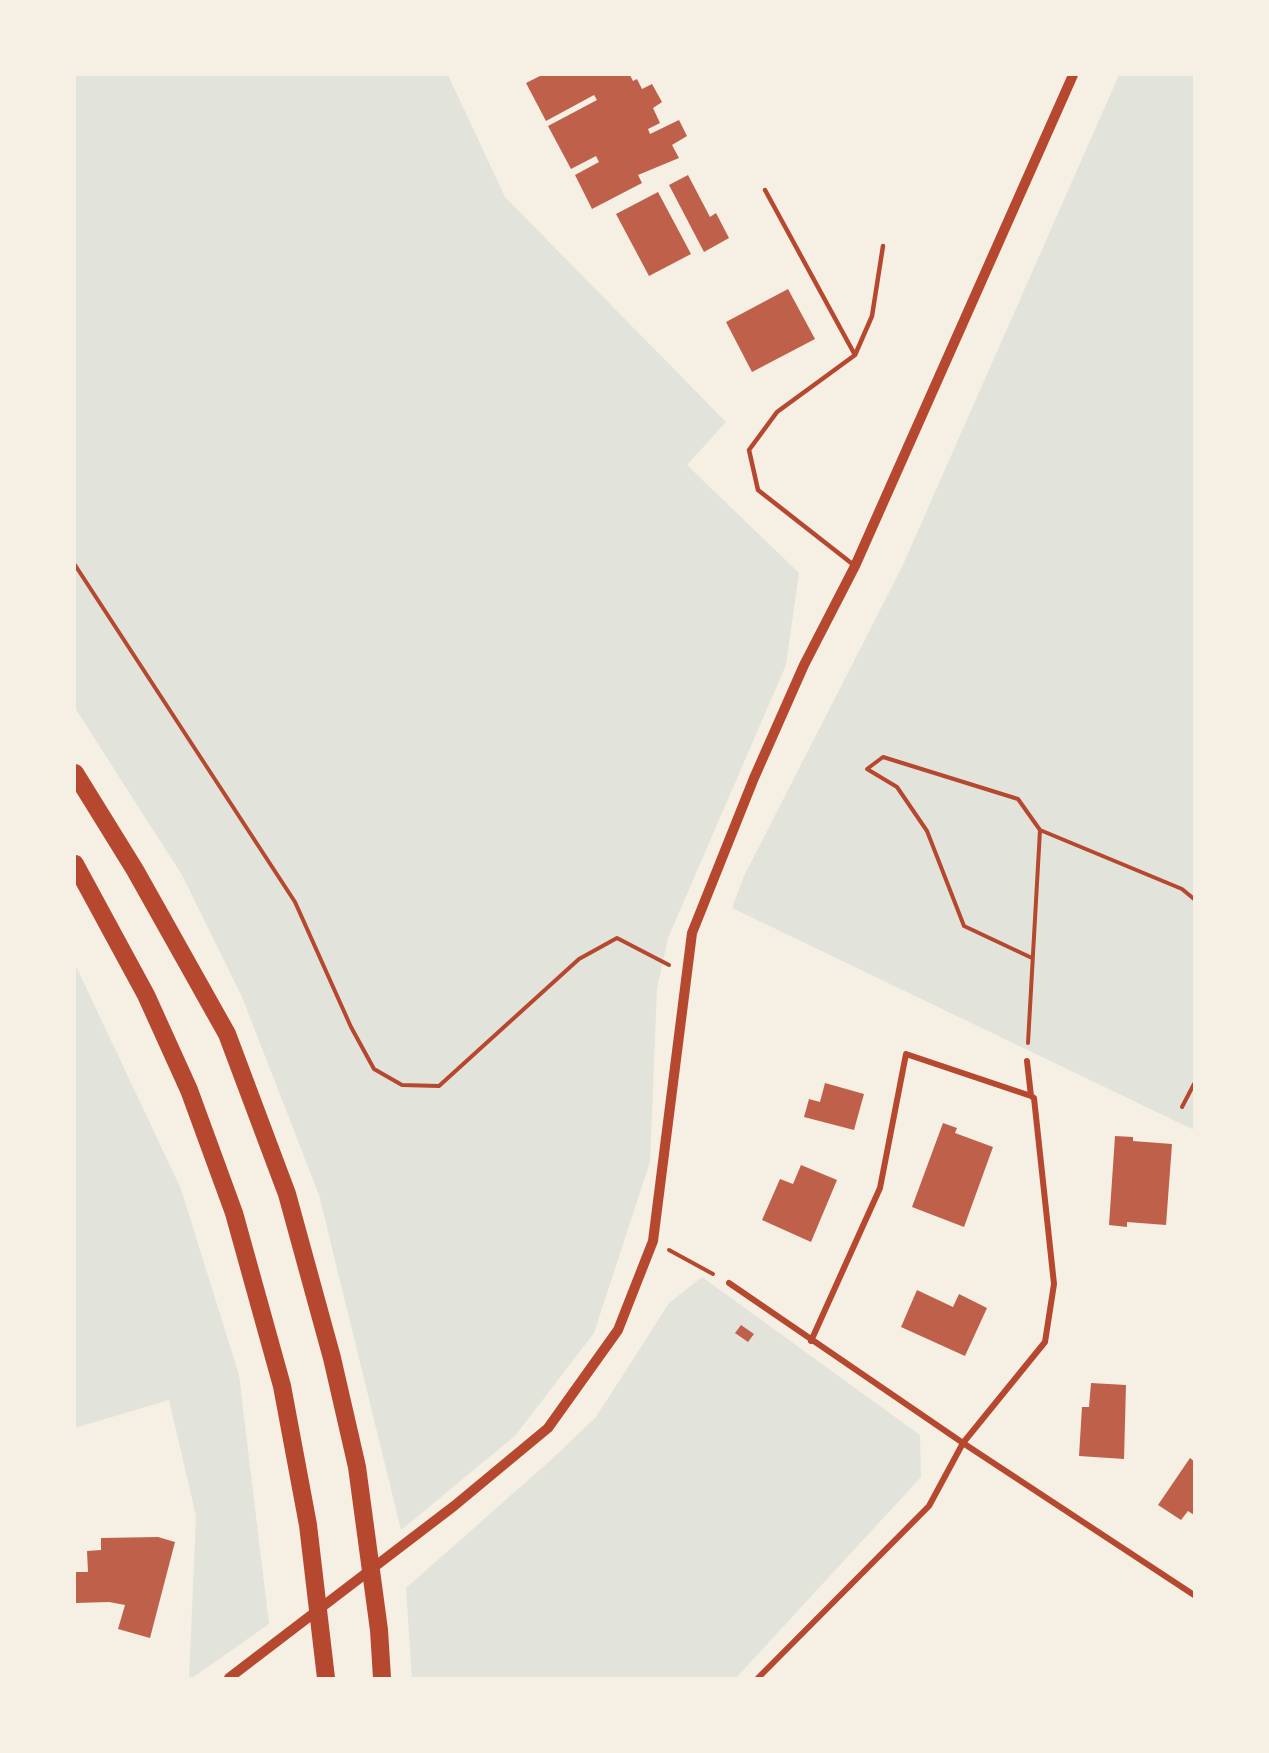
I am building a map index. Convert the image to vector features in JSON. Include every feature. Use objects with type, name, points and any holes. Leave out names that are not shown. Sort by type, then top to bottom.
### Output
[{"type":"highway","points":[[75,773],[135,870],[227,1034],[287,1194],[332,1358],[357,1467],[379,1630],[382,1678]]},
{"type":"highway","points":[[75,864],[146,995],[189,1090],[234,1213],[282,1386],[308,1525],[326,1678]]},
{"type":"street","points":[[230,1678],[454,1506],[548,1428],[618,1330],[653,1241],[692,933],[754,778],[804,665],[855,566],[1073,75]]},
{"type":"street","points":[[811,1341],[880,1188],[906,1054],[1031,1096]]},
{"type":"street","points":[[758,1678],[929,1506],[963,1443],[1045,1342],[1054,1284],[1034,1098],[1031,1096],[1027,1061]]},
{"type":"street","points":[[729,1283],[963,1443],[1194,1595]]},
{"type":"lane","points":[[765,189],[855,355]]},
{"type":"lane","points":[[855,566],[758,490],[749,450],[777,412],[855,355],[872,316],[883,246]]},
{"type":"path","points":[[75,565],[295,902],[351,1027],[374,1069],[402,1085],[439,1086],[579,959],[617,938],[686,973]]},
{"type":"path","points":[[1032,958],[964,926],[927,831],[897,787],[867,769],[883,757],[1018,799],[1040,830],[1182,889],[1194,898]]},
{"type":"path","points":[[1027,1061],[1040,830]]},
{"type":"path","points":[[1182,1107],[1194,1084]]},
{"type":"path","points":[[653,1241],[729,1283]]},
{"type":"shaded area","points":[[75,75],[448,75],[505,197],[726,422],[687,465],[799,573],[786,665],[668,938],[657,989],[650,1162],[594,1333],[515,1436],[401,1530],[319,1195],[242,997],[182,875],[75,708]]},
{"type":"shaded area","points":[[1119,75],[1194,75],[1194,1130],[732,908],[744,876],[902,567]]},
{"type":"shaded area","points":[[75,964],[181,1189],[239,1375],[269,1624],[192,1678],[189,1678],[196,1516],[169,1400],[75,1428]]},
{"type":"shaded area","points":[[702,1277],[920,1435],[921,1477],[736,1678],[412,1678],[406,1588],[596,1417],[669,1303]]},
{"type":"building","points":[[542,75],[630,75],[633,81],[637,79],[642,89],[652,84],[662,102],[653,108],[660,123],[648,129],[650,134],[679,120],[687,136],[672,145],[679,158],[638,175],[642,183],[592,209],[575,175],[599,162],[596,156],[571,169],[548,126],[597,100],[594,95],[546,121],[526,83]]},
{"type":"building","points":[[688,175],[710,217],[716,213],[729,238],[704,252],[669,185]]},
{"type":"building","points":[[658,192],[691,254],[649,276],[616,214]]},
{"type":"building","points":[[788,289],[815,339],[752,372],[726,322]]},
{"type":"building","points":[[825,1083],[864,1094],[854,1130],[804,1117],[809,1099],[820,1102]]},
{"type":"building","points":[[943,1123],[957,1128],[955,1133],[993,1147],[964,1227],[912,1207]]},
{"type":"building","points":[[1115,1136],[1133,1137],[1133,1141],[1172,1144],[1166,1225],[1127,1222],[1127,1227],[1109,1225]]},
{"type":"building","points":[[801,1165],[837,1180],[811,1242],[762,1220],[780,1179],[793,1184]]},
{"type":"building","points":[[917,1290],[953,1307],[959,1294],[987,1308],[965,1356],[901,1327]]},
{"type":"building","points":[[741,1325],[754,1334],[748,1342],[735,1333]]},
{"type":"building","points":[[1091,1383],[1126,1385],[1124,1459],[1079,1456],[1082,1407],[1089,1407]]},
{"type":"building","points":[[1190,1458],[1194,1461],[1194,1515],[1188,1511],[1181,1520],[1158,1505]]},
{"type":"building","points":[[158,1537],[175,1542],[150,1638],[118,1629],[125,1605],[109,1602],[75,1603],[75,1572],[88,1572],[87,1551],[101,1550],[101,1538]]}]
